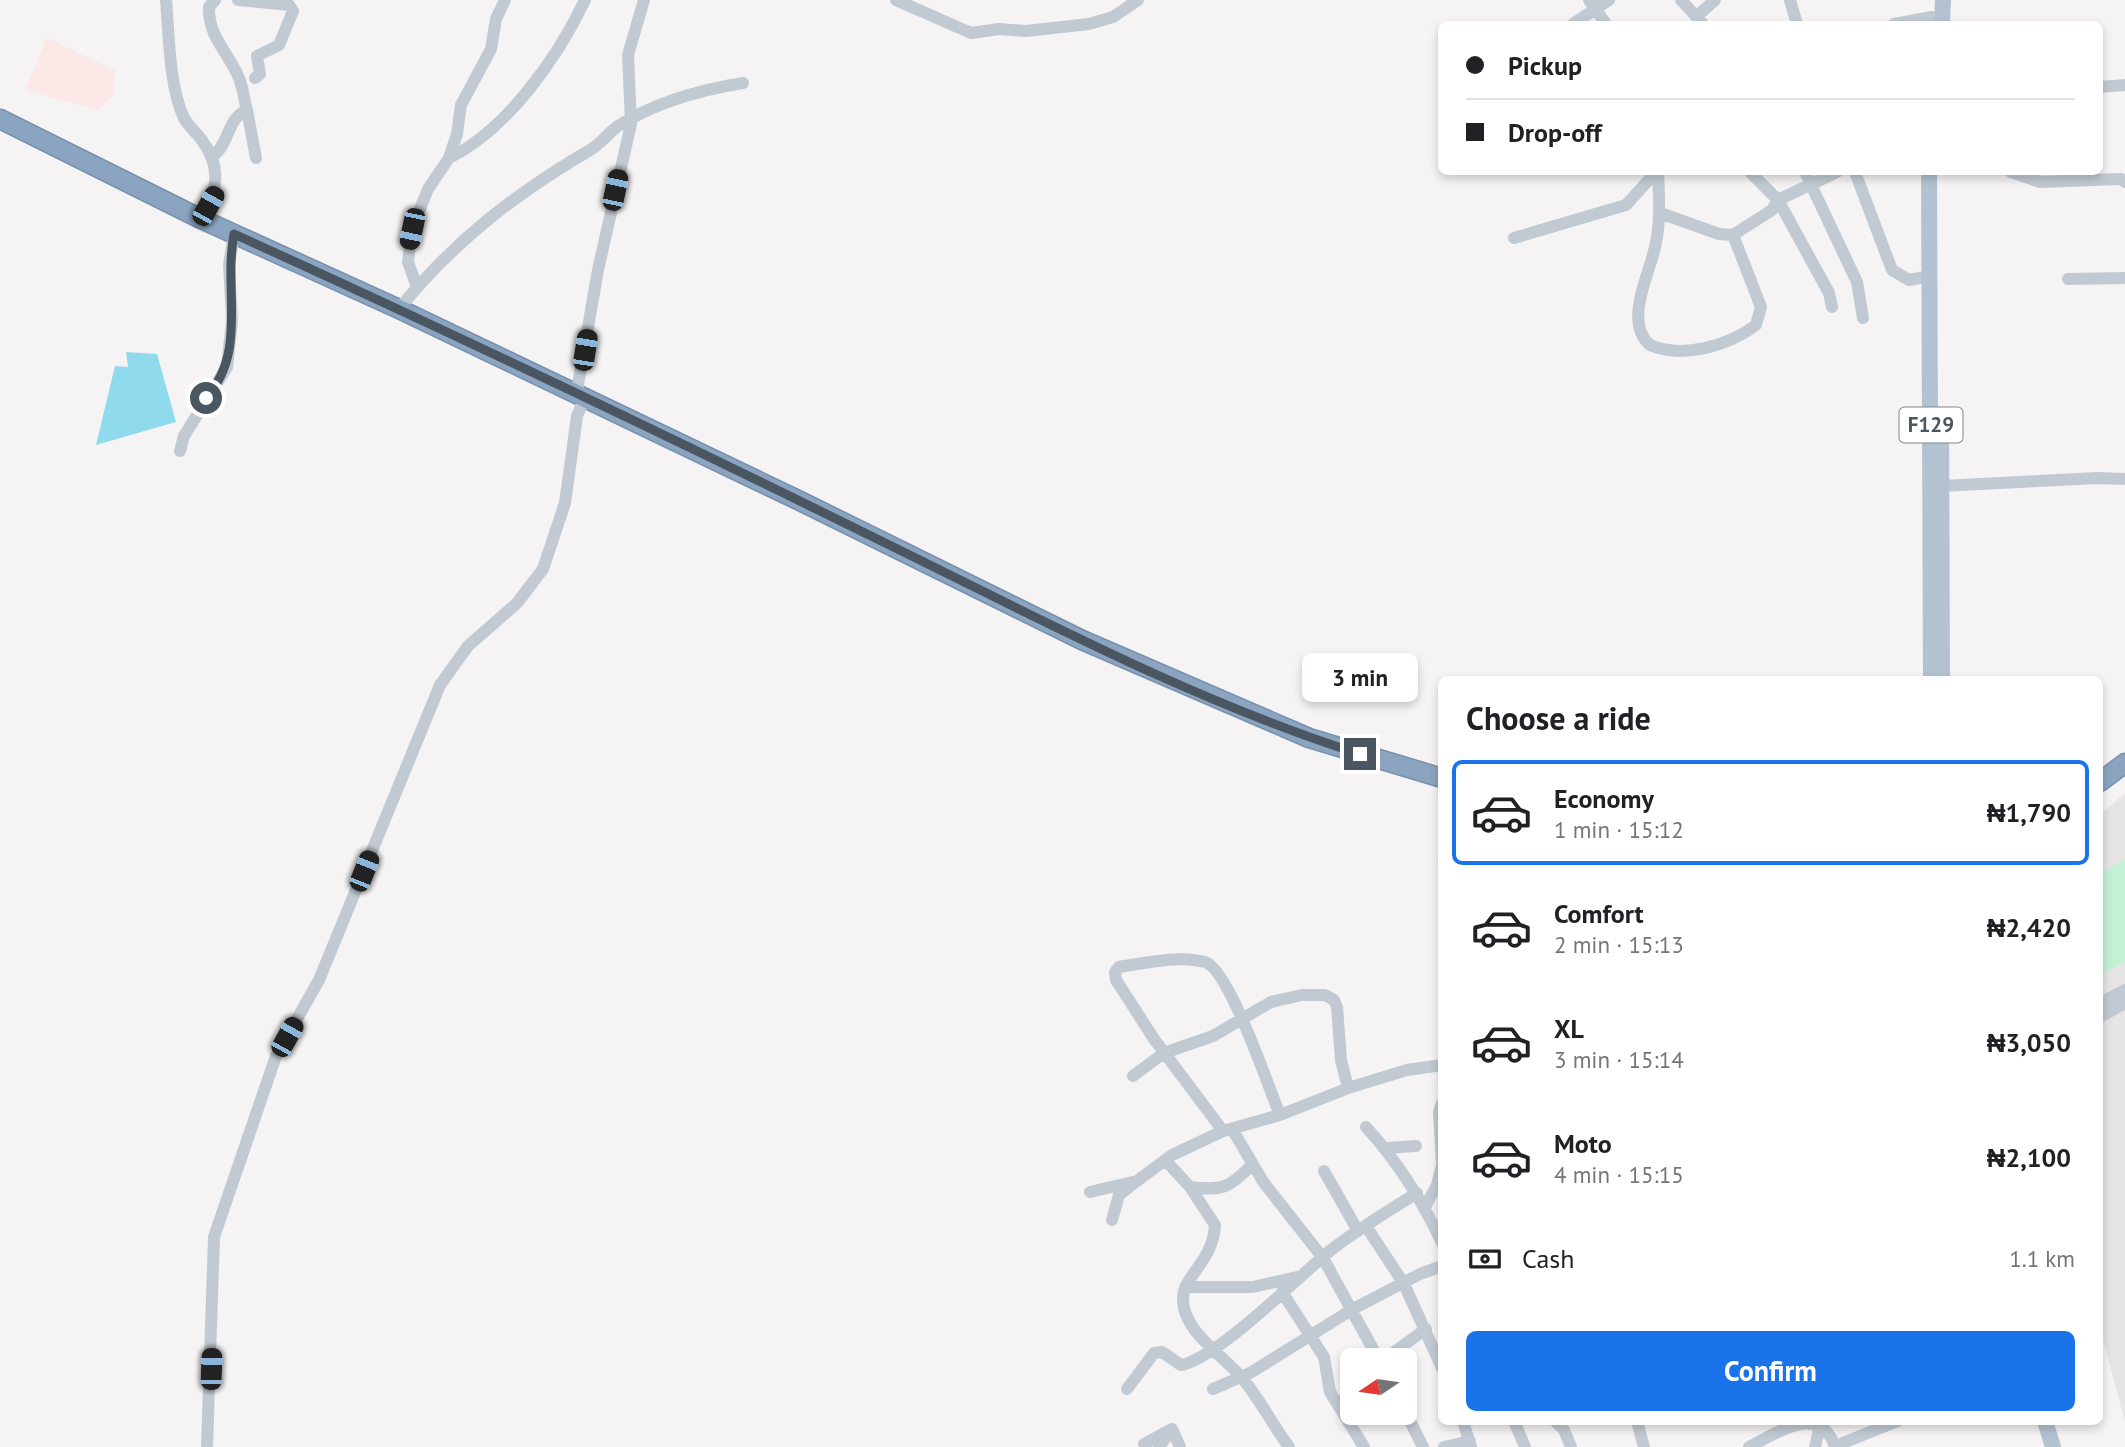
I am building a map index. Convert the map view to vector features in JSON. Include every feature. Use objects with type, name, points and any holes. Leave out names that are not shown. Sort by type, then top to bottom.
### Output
[{"type":"highway","points":[[0,119],[201,219],[399,309],[580,398],[788,495],[1082,640],[1309,738],[1438,777]]},
{"type":"highway","points":[[2103,780],[2125,762]]},
{"type":"main road","points":[[1932,0],[1935,21]]},
{"type":"main road","points":[[1935,21],[1943,0]]},
{"type":"main road","name":"F129","points":[[1929,175],[1931,676]]},
{"type":"main road","name":"F129","points":[[1940,175],[1942,676]]},
{"type":"main road","points":[[2046,1425],[2053,1447]]},
{"type":"street","points":[[166,0],[171,65],[184,118],[213,156],[215,193],[201,219]]},
{"type":"street","points":[[215,0],[209,7],[214,37],[239,77],[256,158]]},
{"type":"street","points":[[238,0],[289,5],[293,11],[279,46],[257,56],[260,75],[255,78]]},
{"type":"street","points":[[417,287],[408,261],[412,229],[428,189],[449,158],[457,134],[461,105],[491,50],[496,19],[505,0]]},
{"type":"street","points":[[449,158],[476,142],[528,92],[585,0]]},
{"type":"street","points":[[207,1447],[214,1237],[276,1056],[319,980],[440,684],[468,646],[517,603],[543,569],[565,503],[598,270],[632,120],[628,55],[645,0]]},
{"type":"street","points":[[896,0],[944,24],[971,33],[999,29],[1026,31],[1089,24],[1113,17],[1138,0]]},
{"type":"street","points":[[1576,21],[1593,5],[1609,0]]},
{"type":"street","points":[[1681,0],[1700,21],[1715,0]]},
{"type":"street","points":[[1790,0],[1796,21]]},
{"type":"street","points":[[1593,5],[1604,21]]},
{"type":"street","points":[[399,309],[446,255],[492,214],[632,120],[662,103],[743,83]]},
{"type":"street","points":[[2103,87],[2125,85]]},
{"type":"street","points":[[213,156],[220,150],[237,117],[247,110]]},
{"type":"street","points":[[1514,238],[1626,205],[1654,175]]},
{"type":"street","points":[[1657,175],[1660,213],[1655,250],[1640,288],[1642,334],[1646,341],[1657,348],[1679,352],[1743,334],[1759,321],[1759,301],[1733,235]]},
{"type":"street","points":[[1753,175],[1777,200],[1829,293],[1832,307]]},
{"type":"street","points":[[1856,175],[1892,270],[1909,280],[1930,276]]},
{"type":"street","points":[[2020,175],[2040,182],[2121,179],[2125,182]]},
{"type":"street","points":[[1660,213],[1719,234],[1733,235],[1772,210],[1777,200],[1808,178],[1857,282],[1863,318]]},
{"type":"street","points":[[180,451],[184,436],[227,367],[232,321],[229,265],[234,234]]},
{"type":"street","points":[[2067,279],[2125,278]]},
{"type":"street","points":[[1942,486],[2125,479]]},
{"type":"street","points":[[1280,1115],[1225,980],[1207,963],[1184,960],[1119,967],[1115,972],[1116,981],[1164,1053],[1228,1130],[1251,1166],[1322,1258],[1374,1348]]},
{"type":"street","points":[[2103,1001],[2125,990]]},
{"type":"street","points":[[1133,1076],[1164,1053],[1213,1036],[1242,1022],[1271,1002],[1302,995],[1325,995],[1334,1000],[1340,1060],[1348,1088]]},
{"type":"street","points":[[2103,1015],[2125,1003]]},
{"type":"street","points":[[1112,1220],[1119,1195],[1137,1181],[1166,1160],[1228,1130],[1280,1115],[1348,1088],[1407,1070],[1438,1066]]},
{"type":"street","points":[[1366,1127],[1385,1148],[1417,1193],[1438,1235]]},
{"type":"street","points":[[1385,1148],[1416,1146]]},
{"type":"street","points":[[1166,1160],[1190,1187],[1215,1225],[1211,1250],[1185,1287],[1182,1298],[1185,1312],[1212,1349],[1242,1377],[1289,1447]]},
{"type":"street","points":[[1190,1187],[1222,1189],[1233,1185],[1251,1166]]},
{"type":"street","points":[[1324,1171],[1404,1284],[1438,1358]]},
{"type":"street","points":[[1090,1192],[1137,1181]]},
{"type":"street","points":[[1425,1207],[1438,1181]]},
{"type":"street","points":[[1127,1389],[1154,1353],[1163,1352],[1181,1365],[1212,1349],[1322,1258],[1362,1228],[1417,1193]]},
{"type":"street","points":[[1213,1389],[1242,1377],[1353,1309],[1438,1267]]},
{"type":"street","points":[[1185,1287],[1253,1287],[1298,1277]]},
{"type":"street","points":[[1282,1292],[1324,1357],[1330,1392],[1364,1447]]},
{"type":"street","points":[[1398,1348],[1426,1329]]},
{"type":"street","points":[[1412,1425],[1423,1447]]},
{"type":"street","points":[[1444,1447],[1471,1444],[1464,1425]]},
{"type":"street","points":[[1516,1425],[1525,1447]]},
{"type":"street","points":[[1559,1425],[1571,1447]]},
{"type":"street","points":[[1638,1425],[1644,1447]]},
{"type":"street","points":[[1749,1447],[1793,1425]]},
{"type":"street","points":[[1815,1447],[1820,1425]]},
{"type":"street","points":[[1822,1425],[1835,1446],[1888,1425]]},
{"type":"street","points":[[1144,1444],[1172,1429]]},
{"type":"street","points":[[1159,1447],[1172,1429]]},
{"type":"street","points":[[1172,1429],[1180,1447]]},
{"type":"shaded area","points":[[47,38],[115,70],[114,95],[98,110],[25,90]]},
{"type":"shaded area","points":[[2125,794],[2125,1422],[2103,1340],[2103,812]]},
{"type":"green space","points":[[2125,859],[2125,961],[2103,974],[2103,872]]},
{"type":"water","points":[[126,352],[157,354],[176,422],[96,445],[115,366],[128,367]]},
{"type":"route","points":[[206,398],[220,382],[227,367],[232,321],[228,276],[234,234],[657,432],[1082,640],[1309,738],[1360,754]]}]
